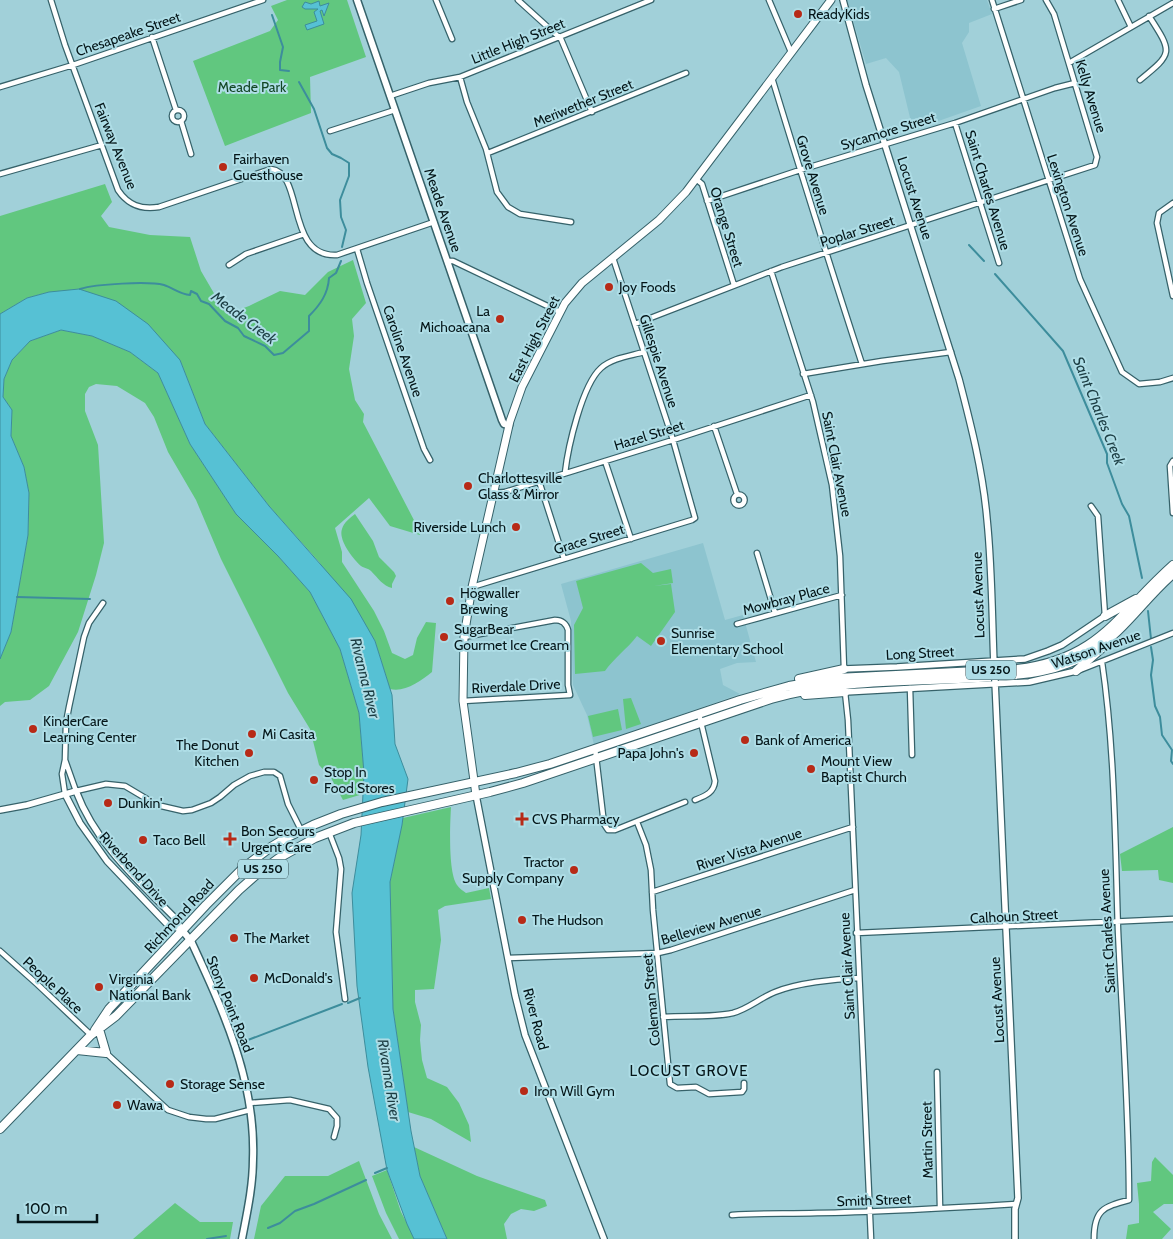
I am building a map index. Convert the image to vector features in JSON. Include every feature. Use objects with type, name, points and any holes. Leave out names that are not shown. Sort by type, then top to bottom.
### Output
[{"type":"highway","name":"US 250","points":[[301,830],[353,810],[516,773],[774,689],[836,678],[1017,669],[1045,664],[1072,655],[1096,640],[1118,622],[1140,597],[1173,565]]},
{"type":"highway","name":"US 250","points":[[191,941],[256,875],[301,845],[329,832],[354,823],[522,783],[772,699],[799,692],[833,686],[1018,676],[1051,670],[1085,656],[1115,634],[1173,574]]},
{"type":"highway","points":[[1106,616],[1140,597]]},
{"type":"highway","points":[[1076,671],[1093,658],[1115,634]]},
{"type":"highway","points":[[774,689],[802,678],[844,669]]},
{"type":"highway","points":[[772,699],[785,700],[802,696],[845,692]]},
{"type":"highway","name":"Richmond Road","points":[[91,1035],[109,1009],[230,880],[271,847],[301,830]]},
{"type":"highway","name":"Richmond Road","points":[[0,1128],[91,1035],[116,1016],[191,941]]},
{"type":"highway","points":[[76,1050],[106,1052],[99,1029]]},
{"type":"main road","name":"Meade Avenue","points":[[357,0],[502,420],[504,424],[509,425]]},
{"type":"main road","name":"East High Street","points":[[476,795],[463,701],[464,637],[472,586],[493,493],[509,425],[522,387],[560,312],[575,290],[660,220],[696,179],[831,0]]},
{"type":"main road","name":"Stony Point Road","points":[[182,930],[191,941],[233,1038],[250,1106],[254,1147],[253,1166],[242,1239]]},
{"type":"street","name":"Fairway Avenue","points":[[50,0],[72,65],[122,195],[132,204],[145,208],[158,207],[271,169],[277,170],[286,179],[304,234],[312,247],[325,255],[337,255],[357,249],[434,222]]},
{"type":"street","name":"Chesapeake Street","points":[[0,87],[72,65],[263,0]]},
{"type":"street","points":[[436,0],[452,39]]},
{"type":"street","points":[[518,0],[559,37],[592,112]]},
{"type":"street","name":"Little High Street","points":[[390,96],[429,83],[460,77],[651,0]]},
{"type":"street","points":[[769,0],[791,52]]},
{"type":"street","name":"Locust Avenue","points":[[843,0],[860,65],[951,352],[967,409],[983,486],[989,544],[1018,1198],[1016,1204],[1015,1239]]},
{"type":"street","name":"Lexington Avenue","points":[[992,0],[1080,279],[1122,372],[1139,384],[1160,382],[1173,378]]},
{"type":"street","points":[[994,9],[1021,0]]},
{"type":"street","name":"Kelly Avenue","points":[[1046,0],[1052,8],[1097,157],[1096,163],[1089,168]]},
{"type":"street","points":[[1118,0],[1131,27]]},
{"type":"street","points":[[1069,63],[1173,3]]},
{"type":"street","points":[[1140,80],[1160,66],[1168,54],[1166,41],[1150,16]]},
{"type":"street","points":[[152,37],[176,110]]},
{"type":"street","name":"Meriwether Street","points":[[488,153],[686,73]]},
{"type":"street","points":[[460,77],[467,102],[488,153],[497,192],[508,207],[524,215],[571,222]]},
{"type":"street","name":"Grove Avenue","points":[[772,78],[862,364]]},
{"type":"street","name":"Sycamore Street","points":[[708,201],[1075,83]]},
{"type":"street","points":[[176,110],[181,110],[184,113],[184,119],[176,122],[172,117],[176,110]]},
{"type":"street","points":[[330,130],[395,110]]},
{"type":"street","points":[[180,121],[191,154]]},
{"type":"street","name":"Saint Charles Avenue","points":[[956,122],[999,263]]},
{"type":"street","points":[[0,174],[102,145]]},
{"type":"street","name":"Poplar Street","points":[[635,324],[771,271],[1089,168]]},
{"type":"street","name":"Orange Street","points":[[696,179],[702,184],[734,285]]},
{"type":"street","points":[[1173,203],[1159,213],[1156,223],[1173,296]]},
{"type":"street","points":[[229,265],[246,254],[304,234]]},
{"type":"street","name":"Caroline Avenue","points":[[357,249],[424,449],[430,460]]},
{"type":"street","name":"Gillespie Avenue","points":[[613,258],[673,440],[690,500]]},
{"type":"street","points":[[448,261],[468,268],[560,312]]},
{"type":"street","name":"Saint Clair Avenue","points":[[771,271],[810,395],[825,449],[832,484],[840,556],[844,669]]},
{"type":"street","points":[[565,473],[575,424],[593,378],[607,364],[644,352]]},
{"type":"street","points":[[803,374],[951,352]]},
{"type":"street","name":"Hazel Street","points":[[493,493],[505,492],[810,395]]},
{"type":"street","points":[[714,426],[737,494]]},
{"type":"street","points":[[605,461],[632,539]]},
{"type":"street","points":[[1172,513],[1170,466],[1173,462]]},
{"type":"street","points":[[539,481],[564,559]]},
{"type":"street","name":"Grace Street","points":[[472,586],[693,520],[695,516],[690,500]]},
{"type":"street","points":[[1091,506],[1098,516],[1106,616]]},
{"type":"street","points":[[757,553],[775,613]]},
{"type":"street","name":"Mowbray Place","points":[[737,624],[842,595]]},
{"type":"street","name":"Riverbend Drive","points":[[103,603],[89,623],[84,637],[66,723],[65,760],[62,774],[65,794],[80,823],[107,861],[167,924],[182,930]]},
{"type":"street","name":"Long Street","points":[[844,669],[994,663],[1025,659],[1048,652],[1106,616]]},
{"type":"street","name":"Riverdale Drive","points":[[463,701],[570,695],[568,685],[568,630],[565,623],[561,620],[464,637]]},
{"type":"street","name":"Watson Avenue","points":[[845,692],[1046,679],[1102,662],[1173,633]]},
{"type":"street","name":"Saint Charles Avenue","points":[[1094,1239],[1095,1222],[1102,1211],[1111,1204],[1129,1200],[1110,728],[1102,662]]},
{"type":"street","points":[[910,688],[912,755]]},
{"type":"street","name":"Saint Clair Avenue","points":[[845,692],[871,1239]]},
{"type":"street","points":[[695,800],[711,792],[715,785],[699,714]]},
{"type":"street","points":[[595,748],[601,808],[605,827],[615,830],[685,802]]},
{"type":"street","name":"Riverbend Drive","points":[[65,760],[88,818],[107,846],[174,917],[182,930]]},
{"type":"street","points":[[0,810],[27,805],[106,784],[132,788],[157,805],[183,811],[211,804],[242,780],[266,771],[274,772],[280,776],[288,804],[301,830]]},
{"type":"street","name":"River Road","points":[[476,795],[508,958],[528,1043],[604,1239]]},
{"type":"street","name":"Coleman Street","points":[[637,822],[649,858],[670,1084],[676,1088],[696,1087],[709,1094],[742,1092],[744,1082]]},
{"type":"street","name":"River Vista Avenue","points":[[652,892],[852,827]]},
{"type":"street","points":[[329,832],[341,869],[336,932],[345,999]]},
{"type":"street","name":"Belleview Avenue","points":[[508,958],[658,953],[855,890]]},
{"type":"street","name":"Calhoun Street","points":[[856,934],[1173,919]]},
{"type":"street","name":"People Place","points":[[0,952],[38,984],[91,1035]]},
{"type":"street","points":[[663,1017],[728,1014],[744,1009],[764,997],[784,989],[824,981],[859,978]]},
{"type":"street","points":[[106,1052],[168,1110],[189,1117],[206,1119],[215,1118],[250,1106],[290,1100],[329,1109],[337,1118],[334,1136]]},
{"type":"street","name":"Martin Street","points":[[937,1072],[940,1208]]},
{"type":"street","name":"Smith Street","points":[[732,1215],[1016,1204]]},
{"type":"shaded area","points":[[847,0],[987,0],[992,14],[969,23],[969,32],[962,43],[981,106],[913,130],[899,72],[886,58],[866,64]]},
{"type":"shaded area","name":"Sunrise Elementary School","points":[[703,543],[725,620],[743,615],[756,662],[737,663],[720,669],[723,685],[740,694],[594,745],[587,715],[573,685],[571,621],[561,584]]},
{"type":"green space","name":"Meade Park","points":[[287,0],[347,0],[366,57],[310,77],[311,113],[225,146],[193,61],[270,31],[278,20],[271,6]]},
{"type":"green space","points":[[105,184],[112,202],[101,216],[109,227],[150,235],[190,237],[201,271],[215,295],[233,312],[280,291],[305,295],[328,272],[353,260],[366,303],[352,319],[354,336],[349,369],[355,400],[364,414],[363,422],[420,535],[390,526],[369,498],[335,528],[342,552],[342,562],[374,611],[392,653],[405,659],[413,655],[417,638],[426,622],[436,623],[432,672],[418,682],[407,688],[390,689],[375,641],[319,562],[269,506],[205,424],[180,360],[49,292],[27,298],[0,314],[0,216]]},
{"type":"green space","points":[[61,330],[92,336],[130,352],[158,373],[190,444],[236,514],[278,556],[310,592],[340,649],[359,713],[364,773],[363,794],[343,800],[331,778],[319,765],[310,729],[288,693],[221,559],[196,500],[168,452],[154,417],[145,403],[117,386],[96,384],[89,387],[85,394],[85,411],[98,445],[104,543],[78,632],[49,686],[30,700],[5,702],[0,706],[0,659],[11,632],[19,587],[28,535],[29,493],[24,467],[11,436],[12,410],[3,397],[4,379],[12,360],[30,341]]},
{"type":"green space","points":[[355,514],[373,541],[379,557],[396,576],[392,588],[383,584],[370,570],[361,566],[344,544],[341,533],[342,529],[346,522]]},
{"type":"green space","points":[[641,563],[653,573],[671,569],[673,583],[654,586],[671,584],[675,612],[651,646],[637,636],[605,671],[575,674],[574,625],[583,608],[576,581]]},
{"type":"green space","points":[[631,698],[641,724],[626,729],[623,699]]},
{"type":"green space","points":[[618,709],[622,730],[593,737],[588,716]]},
{"type":"green space","points":[[451,807],[450,848],[454,879],[458,886],[466,893],[489,888],[491,899],[445,906],[438,910],[441,940],[434,989],[415,990],[415,1002],[421,1025],[422,1060],[427,1078],[447,1087],[459,1103],[469,1125],[471,1142],[431,1119],[408,1112],[393,1009],[390,882],[403,818]]},
{"type":"green space","points":[[1173,827],[1173,883],[1159,880],[1158,870],[1122,871],[1120,854]]},
{"type":"green space","points":[[414,1147],[477,1176],[545,1200],[547,1206],[534,1211],[521,1209],[511,1214],[504,1224],[507,1239],[447,1239],[420,1176]]},
{"type":"green space","points":[[1155,1157],[1173,1175],[1173,1204],[1164,1204],[1153,1212],[1171,1229],[1162,1239],[1126,1239],[1128,1225],[1139,1223],[1137,1183],[1151,1181],[1152,1162]]},
{"type":"green space","points":[[359,1161],[379,1214],[392,1239],[254,1239],[261,1206],[285,1176],[328,1176]]},
{"type":"green space","points":[[387,1170],[401,1212],[415,1239],[399,1239],[386,1213],[372,1176]]},
{"type":"green space","points":[[175,1203],[200,1222],[233,1222],[230,1239],[133,1239]]},
{"type":"water","points":[[319,1],[320,6],[329,3],[324,16],[322,10],[320,11],[324,24],[307,30],[305,25],[317,21],[314,12],[318,9],[305,9],[302,7],[305,2],[311,4]]},
{"type":"water","name":"Rivanna River","points":[[79,289],[116,301],[148,324],[180,360],[205,424],[269,506],[351,599],[375,641],[392,695],[395,744],[408,779],[402,825],[390,882],[393,1009],[411,1131],[420,1176],[447,1239],[414,1239],[407,1224],[387,1170],[368,1067],[357,986],[352,893],[361,835],[364,773],[359,713],[340,649],[310,592],[278,556],[236,514],[190,444],[158,373],[130,352],[92,336],[61,330],[30,341],[12,360],[4,379],[3,397],[12,410],[11,436],[24,467],[29,493],[28,535],[19,587],[11,632],[0,659],[0,314],[27,298],[49,292]]},
{"type":"waterway","name":"Meade Creek","points":[[272,15],[283,47],[280,70],[289,71]]},
{"type":"waterway","name":"Meade Creek","points":[[299,82],[314,109],[327,148],[332,154],[349,163],[349,176],[340,200],[341,217],[346,230],[342,247]]},
{"type":"waterway","name":"Saint Charles Creek","points":[[969,245],[984,261]]},
{"type":"waterway","name":"Meade Creek","points":[[80,289],[109,284],[146,283],[164,285],[190,295],[191,291],[197,294],[201,301],[209,304],[225,321],[238,328],[244,336],[265,346],[274,355],[283,353],[309,331],[309,316],[323,299],[329,278],[336,273],[341,261]]},
{"type":"waterway","name":"Saint Charles Creek","points":[[995,274],[1063,351],[1107,454],[1107,463],[1122,504],[1129,516],[1142,578]]},
{"type":"waterway","points":[[17,597],[90,599]]},
{"type":"waterway","name":"Saint Charles Creek","points":[[1148,611],[1151,639]]},
{"type":"waterway","name":"Saint Charles Creek","points":[[1151,647],[1153,660],[1151,675],[1155,706],[1160,717],[1162,735],[1172,750],[1171,761],[1173,764]]},
{"type":"waterway","points":[[348,1003],[360,998]]},
{"type":"waterway","points":[[248,1040],[342,1004]]},
{"type":"waterway","points":[[375,1173],[387,1168]]},
{"type":"waterway","points":[[268,1228],[280,1223],[295,1211],[366,1180]]},
{"type":"waterway","points":[[207,1239],[226,1236]]},
{"type":"place","name":"ReadyKids","points":[[798,14]]},
{"type":"place","name":"Fairhaven Guesthouse","points":[[223,167]]},
{"type":"place","name":"Joy Foods","points":[[609,287]]},
{"type":"place","name":"La Michoacana","points":[[500,319]]},
{"type":"place","name":"Charlottesville Glass & Mirror","points":[[468,486]]},
{"type":"place","name":"Riverside Lunch","points":[[516,527]]},
{"type":"place","name":"Högwaller Brewing","points":[[450,601]]},
{"type":"place","name":"SugarBear Gourmet Ice Cream","points":[[444,637]]},
{"type":"place","name":"Sunrise Elementary School","points":[[661,641]]},
{"type":"place","name":"KinderCare Learning Center","points":[[33,729]]},
{"type":"place","name":"Mi Casita","points":[[252,734]]},
{"type":"place","name":"Bank of America","points":[[745,740]]},
{"type":"place","name":"The Donut Kitchen","points":[[249,753]]},
{"type":"place","name":"Papa John's","points":[[694,753]]},
{"type":"place","name":"Mount View Baptist Church","points":[[811,769]]},
{"type":"place","name":"Stop In Food Stores","points":[[314,780]]},
{"type":"place","name":"Dunkin'","points":[[108,803]]},
{"type":"place","name":"CVS Pharmacy","points":[[522,819]]},
{"type":"place","name":"Bon Secours Urgent Care","points":[[230,839]]},
{"type":"place","name":"Taco Bell","points":[[143,840]]},
{"type":"place","name":"Tractor Supply Company","points":[[574,870]]},
{"type":"place","name":"The Hudson","points":[[522,920]]},
{"type":"place","name":"The Market","points":[[234,938]]},
{"type":"place","name":"McDonald's","points":[[254,978]]},
{"type":"place","name":"Virginia National Bank","points":[[99,987]]},
{"type":"place","name":"Storage Sense","points":[[170,1084]]},
{"type":"place","name":"Iron Will Gym","points":[[524,1091]]},
{"type":"place","name":"Wawa","points":[[117,1105]]},
{"type":"district","name":"LOCUST GROVE","points":[[689,1071]]}]
